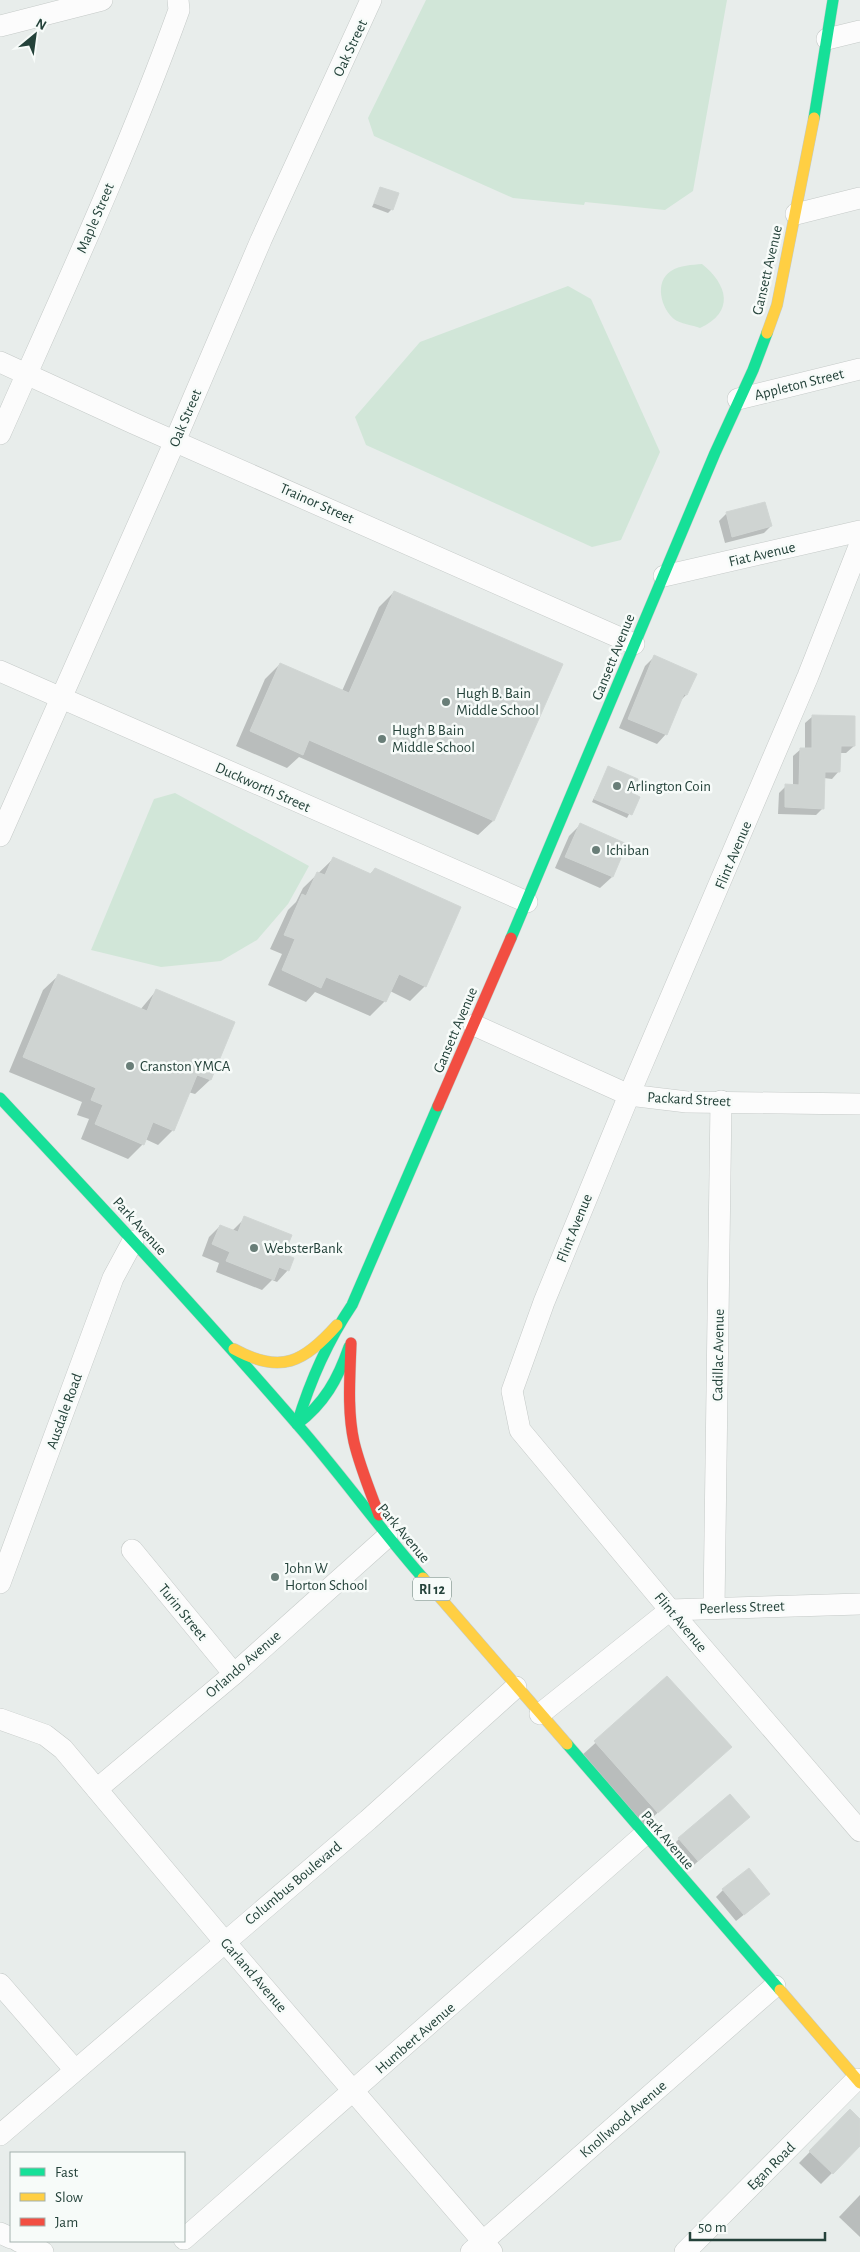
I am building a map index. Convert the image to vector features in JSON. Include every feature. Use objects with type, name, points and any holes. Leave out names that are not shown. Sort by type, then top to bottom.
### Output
[{"type":"main road","name":"Gansett Avenue","points":[[297,1424],[311,1381],[337,1326],[352,1305],[474,1025],[738,399],[753,370],[777,305],[823,71],[833,0]]},
{"type":"main road","name":"Park Avenue","points":[[0,1098],[134,1241],[297,1424],[387,1537],[859,2081]]},
{"type":"main road","name":"Gansett Avenue","points":[[297,1424],[322,1405],[341,1372],[351,1334],[352,1305]]},
{"type":"main road","points":[[225,1343],[250,1359],[269,1363],[289,1360],[302,1357],[319,1344],[337,1326]]},
{"type":"main road","points":[[351,1334],[348,1392],[354,1440],[358,1459],[387,1537]]},
{"type":"street","points":[[0,26],[102,0]]},
{"type":"street","name":"Maple Street","points":[[0,434],[49,326],[155,75],[179,10],[178,0]]},
{"type":"street","name":"Oak Street","points":[[0,836],[175,441],[261,240],[371,0]]},
{"type":"street","points":[[826,39],[860,31]]},
{"type":"street","points":[[796,214],[860,198]]},
{"type":"street","name":"Trainor Street","points":[[0,362],[634,644]]},
{"type":"street","name":"Appleton Street","points":[[738,399],[860,369]]},
{"type":"street","name":"Fiat Avenue","points":[[664,576],[860,531]]},
{"type":"street","name":"Flint Avenue","points":[[860,544],[778,748],[628,1095],[544,1302],[512,1391],[520,1430],[670,1610],[860,1832]]},
{"type":"street","name":"Duckworth Street","points":[[0,671],[526,902]]},
{"type":"street","name":"Packard Street","points":[[474,1025],[628,1095],[687,1102],[860,1104]]},
{"type":"street","name":"Cadillac Avenue","points":[[714,1608],[721,1101]]},
{"type":"street","name":"Ausdale Road","points":[[0,1583],[113,1278],[134,1241]]},
{"type":"street","name":"Orlando Avenue","points":[[97,1789],[234,1674],[387,1537]]},
{"type":"street","name":"Turin Street","points":[[132,1550],[234,1674]]},
{"type":"street","name":"Peerless Street","points":[[670,1610],[860,1604]]},
{"type":"street","points":[[540,1714],[670,1610]]},
{"type":"street","name":"Columbus Boulevard","points":[[0,2135],[224,1941],[368,1820],[516,1686]]},
{"type":"street","name":"Garland Avenue","points":[[0,1719],[45,1735],[63,1749],[224,1941],[354,2091],[482,2248]]},
{"type":"street","name":"Humbert Avenue","points":[[185,2238],[644,1835]]},
{"type":"street","points":[[0,1984],[75,2070]]},
{"type":"street","name":"Knollwood Avenue","points":[[482,2248],[775,1986]]},
{"type":"street","name":"Egan Road","points":[[685,2252],[859,2081]]},
{"type":"street","points":[[20,2242],[42,2252]]},
{"type":"street","name":"Humbert Avenue","points":[[170,2252],[181,2242]]},
{"type":"green space","points":[[426,0],[727,0],[693,191],[665,210],[585,202],[584,205],[513,198],[374,136],[368,118]]},
{"type":"green space","points":[[702,264],[718,281],[724,298],[719,314],[711,322],[700,328],[680,322],[669,314],[663,302],[661,288],[662,282],[671,271],[682,266]]},
{"type":"green space","points":[[568,286],[591,299],[660,452],[621,540],[592,547],[366,445],[355,417],[420,342]]},
{"type":"green space","points":[[175,793],[309,866],[288,904],[257,940],[221,961],[161,967],[91,950],[154,799]]},
{"type":"building","points":[[380,187],[399,193],[393,210],[374,203]]},
{"type":"building","points":[[765,502],[772,526],[732,537],[726,512]]},
{"type":"building","name":"Hugh B. Bain Middle School","points":[[394,591],[563,664],[494,821],[309,740],[303,755],[250,731],[280,663],[349,693]]},
{"type":"building","points":[[654,655],[697,674],[687,695],[684,694],[667,735],[628,719]]},
{"type":"building","points":[[812,715],[855,716],[855,746],[841,746],[840,772],[825,772],[824,809],[785,807],[785,784],[799,785],[800,748],[812,748]]},
{"type":"building","name":"Arlington Coin","points":[[608,766],[638,779],[632,793],[640,797],[632,815],[594,799]]},
{"type":"building","name":"Ichiban","points":[[580,823],[627,844],[613,877],[565,857]]},
{"type":"building","points":[[333,857],[371,874],[375,868],[461,907],[426,987],[399,974],[386,1002],[326,977],[321,988],[282,970],[295,939],[284,935],[302,894],[306,896],[317,872],[325,875]]},
{"type":"building","name":"Cranston YMCA","points":[[58,974],[147,1011],[156,989],[235,1022],[211,1080],[197,1075],[174,1131],[153,1122],[144,1145],[95,1124],[103,1105],[91,1100],[96,1088],[23,1057]]},
{"type":"building","name":"WebsterBank","points":[[244,1216],[292,1235],[284,1254],[294,1258],[289,1271],[279,1267],[274,1280],[226,1261],[230,1252],[212,1244],[220,1225],[238,1232]]},
{"type":"building","points":[[667,1676],[732,1747],[658,1813],[594,1741]]},
{"type":"building","points":[[730,1794],[750,1817],[698,1861],[678,1838]]},
{"type":"building","points":[[749,1868],[770,1894],[744,1915],[722,1889]]},
{"type":"building","points":[[850,2109],[860,2119],[860,2146],[833,2174],[809,2151]]},
{"type":"traffic: fast","points":[[814,118],[833,0]]},
{"type":"traffic: fast","points":[[511,938],[715,453],[753,370],[767,333]]},
{"type":"traffic: fast","points":[[0,1098],[223,1340],[312,1442],[423,1578]]},
{"type":"traffic: fast","points":[[297,1424],[320,1362],[352,1305],[438,1106]]},
{"type":"traffic: fast","points":[[297,1424],[315,1408],[329,1390],[340,1370],[349,1347]]},
{"type":"traffic: fast","points":[[567,1744],[780,1990]]},
{"type":"traffic: slow","points":[[767,333],[777,305],[814,118]]},
{"type":"traffic: slow","points":[[234,1349],[265,1361],[279,1363],[291,1361],[314,1348],[337,1325]]},
{"type":"traffic: slow","points":[[423,1578],[567,1744]]},
{"type":"traffic: slow","points":[[780,1990],[860,2083]]},
{"type":"traffic: jam","points":[[438,1106],[511,938]]},
{"type":"traffic: jam","points":[[351,1343],[350,1418],[359,1461],[379,1515]]},
{"type":"place","name":"Hugh B. Bain Middle School","points":[[446,702]]},
{"type":"place","name":"Hugh B Bain Middle School","points":[[382,739]]},
{"type":"place","name":"Arlington Coin","points":[[617,786]]},
{"type":"place","name":"Ichiban","points":[[596,850]]},
{"type":"place","name":"Cranston YMCA","points":[[130,1066]]},
{"type":"place","name":"WebsterBank","points":[[254,1248]]},
{"type":"place","name":"John W Horton School","points":[[275,1577]]}]
